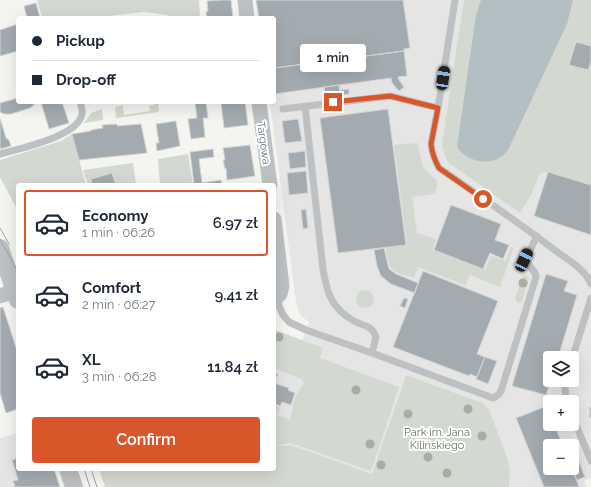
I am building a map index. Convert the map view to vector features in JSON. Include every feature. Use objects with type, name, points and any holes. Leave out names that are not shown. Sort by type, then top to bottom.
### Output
[{"type":"street","points":[[245,0],[247,16]]},
{"type":"street","name":"Targowa","points":[[259,104],[270,183]]},
{"type":"street","points":[[276,236],[282,286],[280,294],[276,299]]},
{"type":"street","points":[[0,248],[13,294]]},
{"type":"street","points":[[69,471],[74,487]]},
{"type":"lane","points":[[455,0],[431,144],[436,163],[439,168],[537,236],[586,274],[591,284]]},
{"type":"lane","points":[[283,109],[390,96],[438,108]]},
{"type":"lane","points":[[0,154],[62,135],[77,124],[82,117],[80,104]]},
{"type":"lane","points":[[305,106],[326,289],[332,302],[348,316],[358,323],[373,329],[376,337],[372,353]]},
{"type":"lane","points":[[276,302],[283,315],[289,322],[306,330],[493,398],[501,391],[536,277],[535,273],[524,260],[537,236]]},
{"type":"lane","points":[[574,351],[591,298]]},
{"type":"lane","points":[[579,431],[591,461]]},
{"type":"shaded area","points":[[256,0],[591,0],[591,478],[584,481],[587,487],[509,487],[510,471],[507,457],[489,409],[483,403],[406,375],[372,474],[291,445],[276,445],[276,330],[302,340],[309,322],[300,315],[296,302],[270,104],[276,104],[276,16],[259,16]]},
{"type":"shaded area","points":[[481,0],[573,0],[567,24],[508,150],[502,156],[495,160],[489,161],[477,161],[471,159],[457,147],[476,15]]},
{"type":"shaded area","points":[[16,434],[16,471],[55,471],[60,487],[0,487],[0,438]]},
{"type":"green space","points":[[37,0],[199,0],[200,16],[168,16],[143,12],[108,16],[41,16]]},
{"type":"green space","points":[[464,0],[591,0],[591,185],[548,172],[540,173],[531,195],[520,213],[449,163],[445,156],[442,144]]},
{"type":"green space","points":[[158,104],[159,112],[116,118],[115,107],[123,105],[124,115],[150,111],[149,106]]},
{"type":"green space","points":[[102,109],[103,120],[84,123],[91,113]]},
{"type":"green space","points":[[72,134],[85,183],[16,183],[16,207],[0,177],[0,160],[61,141]]},
{"type":"green space","points":[[418,143],[423,167],[437,181],[437,188],[435,193],[412,197],[417,233],[436,239],[433,250],[485,270],[491,256],[506,261],[511,247],[514,247],[500,287],[470,275],[465,285],[418,267],[414,278],[396,272],[390,267],[386,248],[407,245],[394,145]]},
{"type":"green space","points":[[188,154],[193,183],[160,183],[158,159]]},
{"type":"green space","points":[[133,163],[136,183],[115,183],[112,173],[91,179],[92,183],[87,183],[83,170]]},
{"type":"green space","points":[[525,275],[529,278],[522,301],[518,303],[515,298],[523,276]]},
{"type":"green space","points":[[365,290],[371,293],[374,299],[371,305],[365,308],[359,305],[356,299],[359,293]]},
{"type":"green space","points":[[276,331],[323,348],[320,358],[399,387],[371,471],[291,443],[276,444],[276,406],[280,408],[278,415],[290,420],[295,397],[304,383],[301,379],[276,369]]},
{"type":"green space","name":"Park im. Jana Kilińskiego","points":[[406,375],[483,403],[489,409],[507,457],[510,471],[509,487],[105,487],[100,471],[276,471],[276,445],[291,445],[372,474]]},
{"type":"building","points":[[231,0],[233,16],[207,16],[206,12],[208,11],[207,1]]},
{"type":"building","points":[[256,0],[403,0],[410,48],[404,49],[404,51],[276,68],[276,16],[259,16]]},
{"type":"building","points":[[36,3],[39,16],[26,16],[24,6]]},
{"type":"building","points":[[16,25],[16,52],[0,56],[0,30]]},
{"type":"building","points":[[576,42],[591,46],[591,62],[588,70],[569,65]]},
{"type":"building","points":[[404,51],[407,76],[398,77],[404,87],[399,91],[392,83],[391,78],[276,94],[276,68]]},
{"type":"building","points":[[339,85],[340,96],[326,98],[324,87]]},
{"type":"building","points":[[349,89],[349,94],[340,95],[340,90]]},
{"type":"building","points":[[16,99],[16,104],[35,104],[30,108],[11,114],[4,114],[0,112],[0,103]]},
{"type":"building","points":[[42,104],[63,104],[69,123],[49,129]]},
{"type":"building","points":[[195,104],[206,104],[208,118],[203,118],[205,137],[191,139],[188,119],[197,118]]},
{"type":"building","points":[[221,104],[245,104],[248,125],[224,128]]},
{"type":"building","points":[[388,109],[406,245],[338,253],[320,118]]},
{"type":"building","points":[[0,118],[6,138],[9,140],[11,146],[0,149]]},
{"type":"building","points":[[298,119],[302,141],[285,143],[282,121]]},
{"type":"building","points":[[176,121],[180,146],[157,151],[156,143],[159,143],[156,124]]},
{"type":"building","points":[[117,124],[117,126],[141,124],[147,153],[79,160],[72,134],[103,128],[102,125]]},
{"type":"building","points":[[250,145],[255,176],[227,180],[226,168],[225,169],[223,160],[225,160],[223,148]]},
{"type":"building","points":[[213,149],[214,157],[199,159],[202,183],[194,183],[190,152]]},
{"type":"building","points":[[305,151],[306,167],[290,169],[288,153]]},
{"type":"building","points":[[306,171],[308,193],[289,195],[287,173]]},
{"type":"building","points":[[548,172],[591,185],[591,235],[534,216]]},
{"type":"building","points":[[112,173],[115,183],[92,183],[91,179]]},
{"type":"building","points":[[221,180],[222,183],[202,183]]},
{"type":"building","points":[[451,205],[501,224],[495,240],[509,245],[503,259],[490,253],[483,269],[434,250]]},
{"type":"building","points":[[306,209],[308,228],[303,229],[301,210]]},
{"type":"building","points":[[384,248],[389,269],[396,274],[418,283],[415,293],[391,284],[381,276],[377,266],[374,250]]},
{"type":"building","points":[[423,271],[498,301],[477,354],[485,357],[477,377],[470,374],[469,376],[393,347]]},
{"type":"building","points":[[546,274],[568,281],[564,291],[577,295],[560,351],[543,351],[543,387],[549,387],[546,395],[512,386]]},
{"type":"building","points":[[404,298],[408,299],[405,308],[400,306]]},
{"type":"building","points":[[3,307],[16,348],[16,410],[6,413],[0,393],[0,308]]},
{"type":"building","points":[[485,357],[497,361],[488,384],[476,379]]},
{"type":"building","points":[[276,384],[289,388],[288,390],[295,393],[291,405],[282,402],[280,406],[276,404]]},
{"type":"building","points":[[591,407],[591,418],[589,417],[589,408]]},
{"type":"building","points":[[543,408],[543,431],[557,431],[560,439],[543,439],[543,475],[575,475],[579,487],[544,487],[516,418]]},
{"type":"building","points":[[16,459],[16,471],[55,471],[60,487],[15,487],[13,481],[18,480],[12,460]]},
{"type":"building","points":[[579,462],[585,477],[577,480],[575,475],[579,475]]},
{"type":"tram line","points":[[0,228],[9,244]]},
{"type":"tram line","points":[[0,239],[16,268]]},
{"type":"tram line","points":[[85,471],[90,487]]},
{"type":"tram line","points":[[92,471],[97,487]]},
{"type":"route","points":[[333,102],[393,96],[438,108],[431,144],[436,163],[439,168],[483,199]]}]
